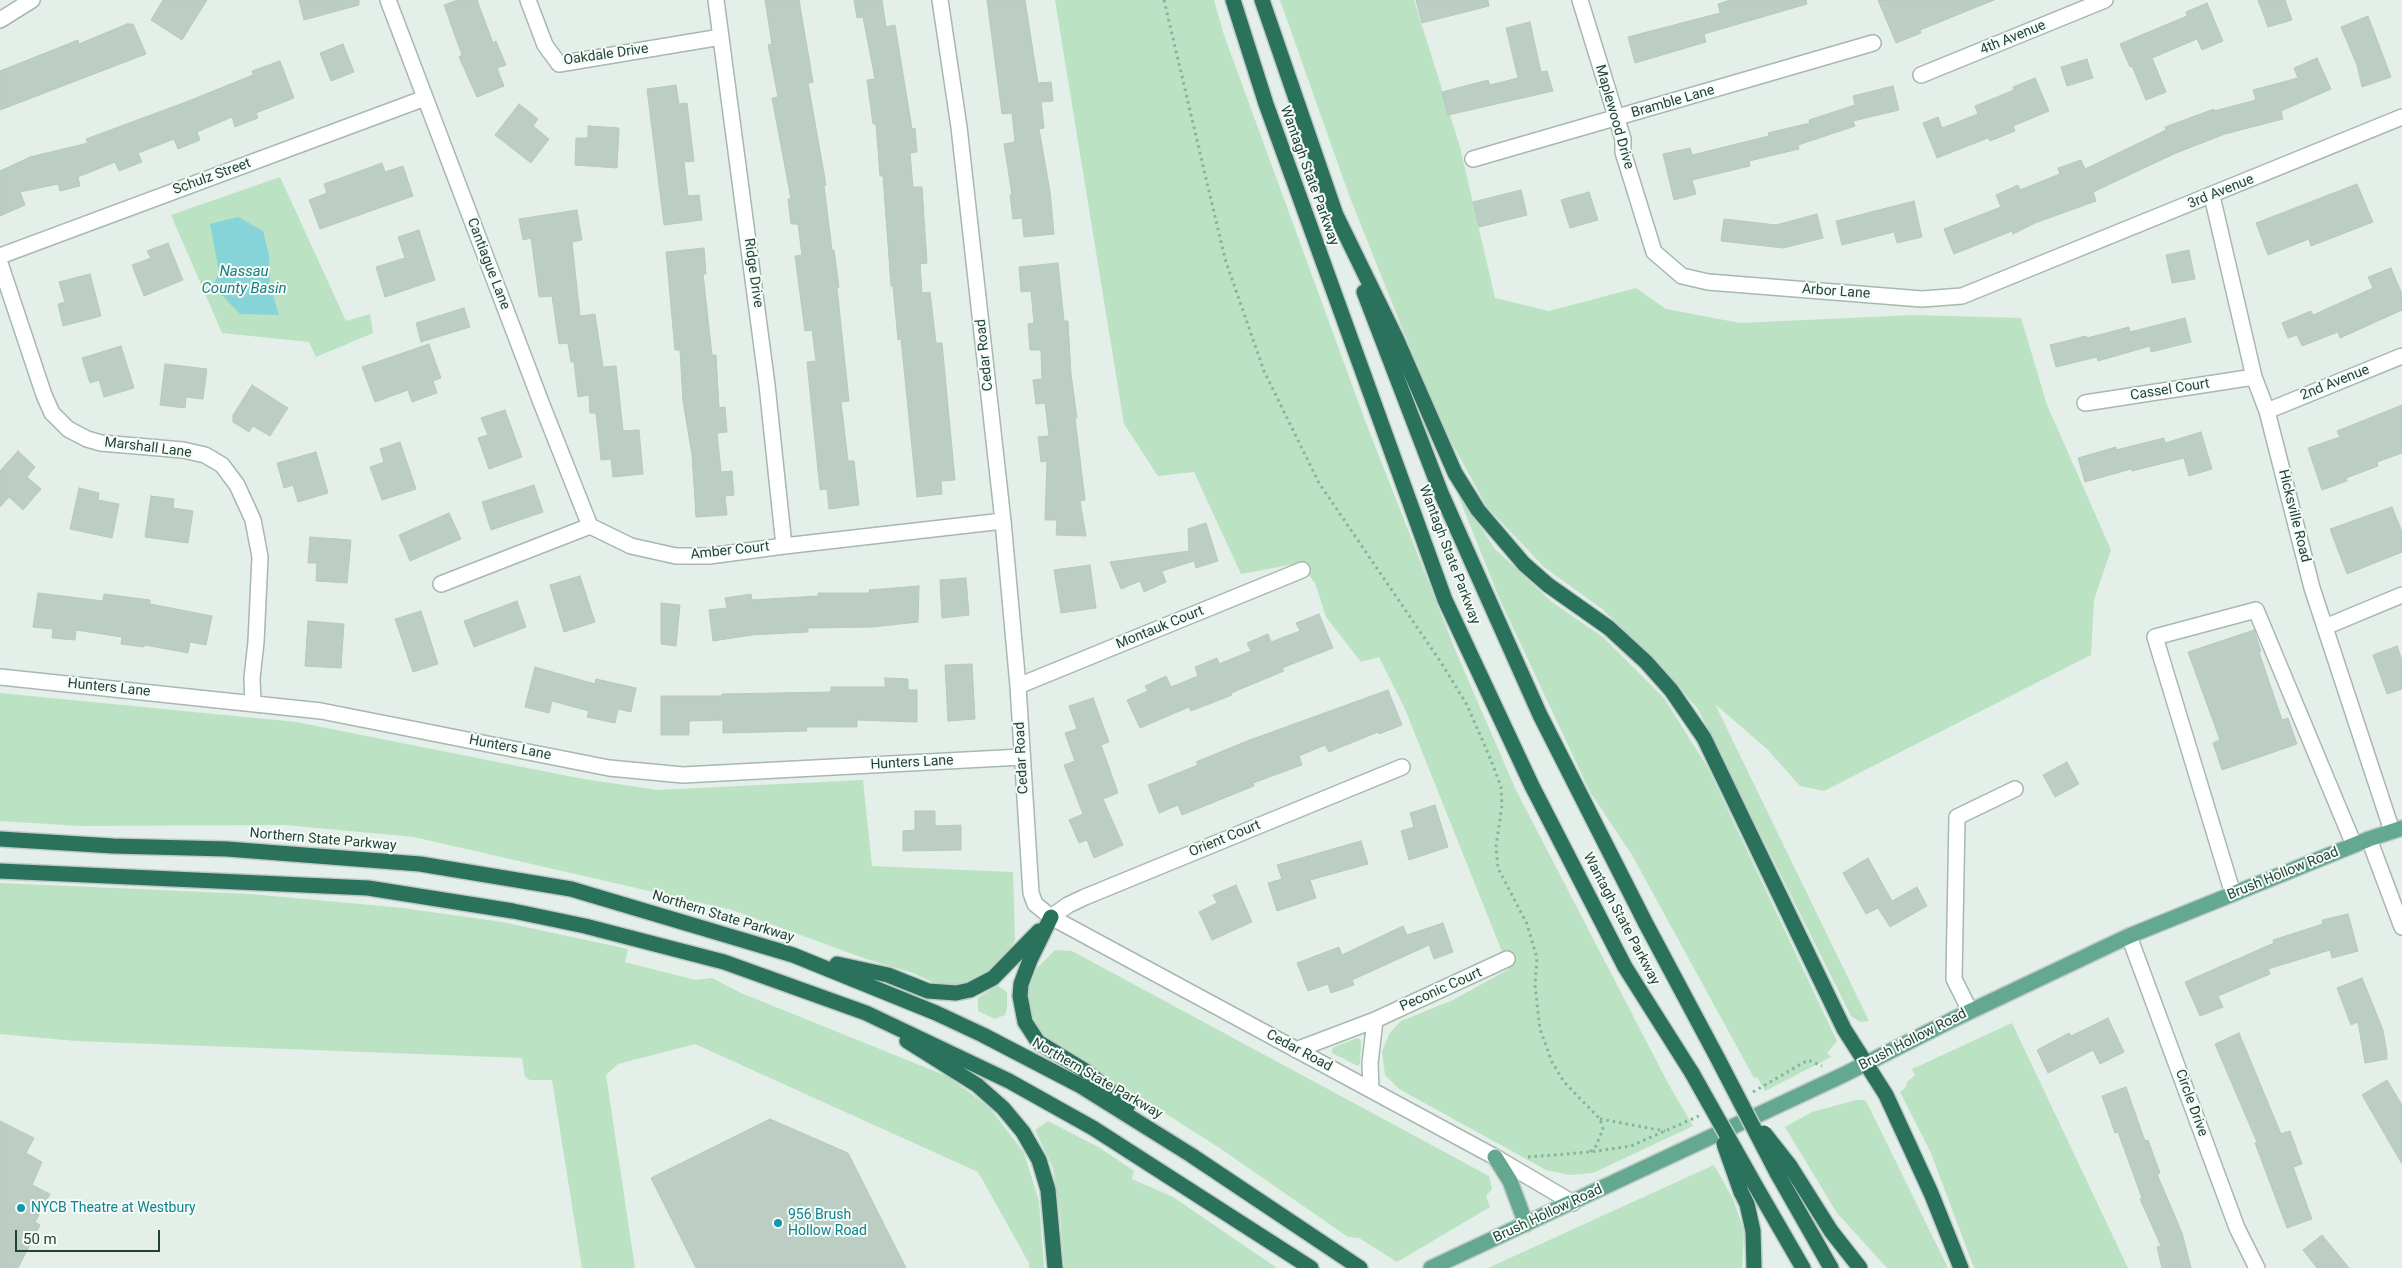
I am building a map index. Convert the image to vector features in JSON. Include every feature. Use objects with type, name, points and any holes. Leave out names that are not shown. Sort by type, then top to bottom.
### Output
[{"type":"highway","name":"Wantagh State Parkway","points":[[1233,0],[1266,104],[1445,600],[1532,786],[1621,959],[1692,1073],[1712,1115]]},
{"type":"highway","name":"Wantagh State Parkway","points":[[1262,0],[1336,215],[1427,458],[1495,616],[1540,715],[1596,828],[1744,1108],[1783,1170]]},
{"type":"highway","points":[[1336,215],[1396,338],[1455,473],[1478,510],[1524,564],[1548,585],[1609,628],[1646,662],[1671,690],[1704,738],[1844,1029],[1886,1095],[1931,1193],[1961,1268]]},
{"type":"highway","name":"Northern State Parkway","points":[[0,839],[112,846],[226,849],[420,864],[571,888],[793,955],[889,992],[983,1034],[1086,1089],[1191,1155],[1360,1268]]},
{"type":"highway","points":[[0,871],[368,888],[504,910],[585,926],[724,962],[821,995],[866,1013],[978,1066],[1060,1109],[1133,1153],[1306,1265]]},
{"type":"highway","points":[[793,955],[888,975],[928,991],[956,993],[970,990],[993,978],[1051,917]]},
{"type":"highway","points":[[1051,917],[1030,960],[1021,984],[1021,1010],[1031,1033],[1050,1051],[1087,1072],[1191,1155]]},
{"type":"highway","points":[[866,1013],[977,1085],[1003,1108],[1023,1132],[1039,1160],[1048,1190],[1055,1268]]},
{"type":"highway","points":[[1712,1115],[1756,1185],[1803,1268]]},
{"type":"highway","points":[[1712,1115],[1747,1204],[1753,1231],[1754,1268]]},
{"type":"highway","points":[[1783,1170],[1831,1268]]},
{"type":"highway","points":[[1783,1170],[1860,1268]]},
{"type":"main road","name":"Brush Hollow Road","points":[[1431,1268],[1843,1075],[1970,1011],[2129,936],[2354,845],[2397,830]]},
{"type":"main road","points":[[1495,1157],[1510,1181],[1526,1224]]},
{"type":"street","points":[[0,20],[32,0]]},
{"type":"street","name":"Cantiague Lane","points":[[388,0],[590,526]]},
{"type":"street","name":"Oakdale Drive","points":[[528,0],[545,45],[559,64],[722,37]]},
{"type":"street","name":"Ridge Drive","points":[[716,0],[767,385],[784,546]]},
{"type":"street","name":"Cedar Road","points":[[940,0],[960,127],[1003,521],[1018,686],[1031,893],[1035,904],[1051,917],[1495,1157],[1573,1202]]},
{"type":"street","name":"Maplewood Drive","points":[[1580,0],[1623,139],[1623,152],[1648,234]]},
{"type":"street","name":"4th Avenue","points":[[1921,76],[2105,0]]},
{"type":"street","name":"Bramble Lane","points":[[1473,159],[1873,44]]},
{"type":"street","name":"Schulz Street","points":[[0,256],[425,98]]},
{"type":"street","name":"3rd Avenue","points":[[2040,265],[2402,117]]},
{"type":"street","name":"Hicksville Road","points":[[2212,196],[2254,377],[2267,411],[2312,588],[2397,830]]},
{"type":"street","name":"Arbor Lane","points":[[1648,234],[1654,252],[1682,276],[1708,282],[1922,299],[1962,296],[2040,265]]},
{"type":"street","name":"Marshall Lane","points":[[0,263],[44,395],[52,413],[68,430],[86,439],[101,443],[183,450],[205,455],[222,465],[237,485],[253,520],[260,557],[256,642],[252,678],[253,704]]},
{"type":"street","name":"2nd Avenue","points":[[2267,411],[2402,356]]},
{"type":"street","name":"Cassel Court","points":[[2085,403],[2254,377]]},
{"type":"street","name":"Amber Court","points":[[590,526],[632,546],[676,556],[709,556],[1003,521]]},
{"type":"street","points":[[441,584],[590,526]]},
{"type":"street","name":"Montauk Court","points":[[1018,686],[1302,570]]},
{"type":"street","points":[[2325,627],[2402,595]]},
{"type":"street","points":[[2233,894],[2155,637],[2256,610],[2354,845]]},
{"type":"street","name":"Hunters Lane","points":[[0,677],[321,711],[609,768],[684,775],[1022,757]]},
{"type":"street","name":"Orient Court","points":[[1051,917],[1068,905],[1085,897],[1402,767]]},
{"type":"street","points":[[1970,1011],[1954,979],[1957,817],[2014,789]]},
{"type":"street","points":[[2369,840],[2402,927]]},
{"type":"street","name":"Circle Drive","points":[[2129,936],[2237,1228],[2257,1268]]},
{"type":"street","name":"Peconic Court","points":[[1296,1050],[1375,1020],[1507,959]]},
{"type":"street","points":[[1371,1090],[1370,1062],[1375,1020]]},
{"type":"path","points":[[1164,0],[1225,259],[1264,371],[1319,483],[1442,664],[1467,705],[1501,787],[1502,805],[1496,847],[1498,868],[1527,924],[1537,958],[1535,985],[1540,1029],[1552,1062],[1564,1082],[1600,1119],[1603,1129],[1601,1137],[1590,1152]]},
{"type":"path","points":[[1751,1092],[1808,1060],[1843,1075]]},
{"type":"path","points":[[1523,1157],[1590,1152],[1631,1146],[1712,1115]]},
{"type":"path","points":[[1600,1119],[1666,1132]]},
{"type":"green space","points":[[1055,0],[1214,0],[1224,35],[1366,423],[1456,652],[1516,790],[1669,1085],[1693,1126],[1593,1173],[1570,1175],[1546,1170],[1399,1089],[1385,1075],[1382,1052],[1389,1034],[1401,1021],[1453,1000],[1509,969],[1405,709],[1379,657],[1361,662],[1326,617],[1315,583],[1300,563],[1241,574],[1194,472],[1158,476],[1124,424]]},
{"type":"green space","points":[[1280,0],[1414,0],[1460,147],[1495,298],[1549,311],[1636,288],[1666,309],[1740,323],[1914,315],[2021,318],[2047,405],[2111,550],[2094,600],[2091,655],[1824,791],[1800,786],[1767,749],[1715,704],[1869,1021],[1860,1022],[1851,1016],[1698,709],[1651,655],[1602,609],[1544,567],[1487,507],[1438,418],[1349,195]]},
{"type":"green space","points":[[280,177],[346,321],[370,314],[373,333],[316,357],[309,342],[222,333],[171,215]]},
{"type":"green space","points":[[1454,485],[1494,548],[1552,602],[1604,638],[1664,698],[1708,768],[1837,1041],[1827,1053],[1831,1057],[1765,1091],[1757,1077],[1754,1078],[1632,855],[1590,792],[1500,600]]},
{"type":"green space","points":[[0,693],[296,722],[578,778],[657,790],[863,780],[872,866],[1013,872],[1015,940],[1000,966],[978,983],[949,990],[913,973],[866,959],[732,910],[414,837],[285,825],[80,826],[0,821]]},
{"type":"green space","points":[[0,883],[250,894],[403,908],[502,922],[628,949],[625,962],[695,980],[712,978],[741,993],[949,1077],[990,1108],[1024,1153],[1039,1201],[1044,1268],[1029,1268],[1029,1263],[978,1172],[695,1044],[618,1064],[606,1075],[635,1268],[582,1268],[552,1080],[530,1080],[525,1077],[522,1058],[76,1041],[0,1034]]},
{"type":"green space","points":[[1055,950],[1072,951],[1489,1176],[1492,1189],[1486,1196],[1490,1207],[1397,1262],[1359,1238],[1348,1237],[1221,1149],[1143,1099],[1065,1057],[1047,1041],[1032,1018],[1028,991],[1037,968]]},
{"type":"green space","points":[[997,985],[1007,992],[1007,1008],[1005,1015],[995,1019],[978,1011],[978,998]]},
{"type":"green space","points":[[2012,1023],[2128,1268],[1974,1268],[1931,1153],[1900,1092],[1915,1075],[1912,1069]]},
{"type":"green space","points":[[1357,1038],[1360,1039],[1361,1043],[1360,1064],[1358,1066],[1332,1053],[1334,1047]]},
{"type":"green space","points":[[1856,1100],[1865,1100],[1869,1107],[1948,1268],[1887,1268],[1837,1213],[1785,1127],[1812,1112]]},
{"type":"green space","points":[[1048,1121],[1100,1148],[1134,1171],[1132,1179],[1173,1197],[1277,1268],[1064,1268],[1060,1215],[1053,1168],[1035,1130]]},
{"type":"green space","points":[[1714,1165],[1733,1199],[1744,1231],[1742,1268],[1488,1268]]},
{"type":"water","name":"Nassau County Basin","points":[[238,217],[263,231],[269,255],[270,286],[279,315],[240,314],[213,286],[219,272],[210,224]]},
{"type":"building","points":[[163,0],[207,0],[182,40],[151,20]]},
{"type":"building","points":[[299,0],[359,0],[359,5],[304,20]]},
{"type":"building","points":[[458,0],[477,0],[493,43],[496,41],[506,65],[497,68],[504,86],[477,97],[459,57],[462,55],[444,5]]},
{"type":"building","points":[[765,0],[799,0],[813,82],[808,83],[826,185],[824,186],[832,250],[834,250],[839,287],[837,288],[849,401],[841,402],[848,461],[854,461],[859,505],[829,509],[827,489],[820,490],[807,362],[816,361],[812,330],[805,331],[795,256],[802,255],[798,224],[791,224],[788,199],[791,199],[772,98],[778,97],[768,45],[772,44]]},
{"type":"building","points":[[854,0],[882,0],[886,27],[895,25],[912,129],[915,128],[917,152],[910,153],[913,187],[922,187],[927,263],[920,264],[922,293],[930,292],[936,343],[942,343],[955,480],[941,481],[942,494],[917,497],[901,339],[898,340],[893,286],[891,286],[883,176],[880,176],[876,124],[873,124],[867,80],[875,79],[863,17],[857,18]]},
{"type":"building","points":[[987,0],[1025,0],[1038,83],[1051,82],[1053,101],[1041,102],[1044,128],[1039,129],[1050,191],[1054,234],[1024,237],[1022,218],[1013,219],[1010,195],[1012,195],[1004,144],[1015,142],[1012,113],[1002,114]]},
{"type":"building","points":[[1416,0],[1488,0],[1489,6],[1422,23]]},
{"type":"building","points":[[1730,0],[1806,0],[1807,4],[1704,34],[1706,42],[1635,63],[1628,37],[1720,13],[1718,4]]},
{"type":"building","points":[[1878,0],[1994,0],[1920,30],[1921,33],[1896,43]]},
{"type":"building","points":[[2258,0],[2285,0],[2292,20],[2268,27]]},
{"type":"building","points":[[2207,3],[2223,41],[2202,50],[2197,39],[2152,58],[2166,92],[2146,100],[2132,66],[2130,67],[2120,44],[2187,16],[2186,12]]},
{"type":"building","points":[[2368,16],[2391,77],[2362,87],[2357,65],[2341,27]]},
{"type":"building","points":[[1530,22],[1541,72],[1547,71],[1553,91],[1448,115],[1442,92],[1488,80],[1490,85],[1518,78],[1506,28]]},
{"type":"building","points":[[127,24],[133,24],[146,54],[0,110],[0,71],[78,40],[79,44]]},
{"type":"building","points":[[343,44],[354,72],[331,81],[320,53]]},
{"type":"building","points":[[2317,58],[2331,89],[2281,111],[2283,119],[2225,134],[2176,153],[2093,192],[2096,201],[2035,223],[2013,234],[2012,231],[1954,254],[1944,229],[2001,207],[1996,195],[2018,185],[2020,190],[2060,174],[2058,168],[2081,160],[2085,169],[2166,130],[2165,127],[2214,109],[2214,111],[2256,100],[2253,90],[2298,78],[2294,68]]},
{"type":"building","points":[[2087,59],[2093,78],[2067,86],[2061,67]]},
{"type":"building","points":[[280,61],[294,98],[256,113],[258,118],[235,127],[232,117],[197,132],[200,140],[178,149],[174,139],[138,153],[142,162],[119,171],[115,162],[78,177],[80,186],[60,191],[58,184],[20,192],[25,205],[0,216],[0,171],[30,157],[88,143],[86,139],[186,102],[253,75],[252,71]]},
{"type":"building","points":[[2035,78],[2049,111],[2013,126],[2015,131],[1990,141],[1988,138],[1937,158],[1923,123],[1938,117],[1942,128],[1978,114],[1975,106],[2014,90],[2013,87]]},
{"type":"building","points":[[676,85],[679,104],[687,103],[694,161],[684,162],[688,196],[699,195],[702,220],[664,225],[647,89]]},
{"type":"building","points":[[1893,86],[1899,110],[1853,121],[1855,126],[1798,145],[1799,149],[1749,161],[1750,166],[1692,180],[1696,194],[1674,200],[1663,154],[1690,148],[1692,155],[1769,136],[1768,133],[1810,123],[1809,120],[1855,105],[1853,96]]},
{"type":"building","points":[[519,104],[538,119],[533,126],[549,139],[531,163],[495,135]]},
{"type":"building","points":[[588,126],[619,128],[617,168],[575,165],[576,138],[588,138]]},
{"type":"building","points":[[382,163],[385,172],[403,166],[413,196],[320,229],[309,200],[327,193],[324,184]]},
{"type":"building","points":[[2357,184],[2373,222],[2311,246],[2309,239],[2268,255],[2256,223]]},
{"type":"building","points":[[1521,190],[1527,215],[1479,227],[1473,202]]},
{"type":"building","points":[[1589,192],[1598,220],[1570,228],[1561,200]]},
{"type":"building","points":[[1914,201],[1922,237],[1897,243],[1894,232],[1842,245],[1836,221]]},
{"type":"building","points":[[577,210],[582,240],[572,242],[580,316],[595,314],[603,367],[616,366],[623,431],[639,430],[643,474],[613,477],[611,459],[601,460],[596,413],[590,413],[589,395],[578,397],[574,362],[571,362],[568,343],[559,344],[552,296],[539,297],[531,238],[523,240],[519,219]]},
{"type":"building","points":[[1817,214],[1823,238],[1783,248],[1721,241],[1724,219],[1776,225]]},
{"type":"building","points":[[419,230],[435,280],[385,297],[376,267],[405,258],[398,237]]},
{"type":"building","points":[[168,243],[183,280],[144,296],[132,265],[151,258],[147,251]]},
{"type":"building","points":[[704,248],[706,274],[703,274],[712,355],[716,355],[719,408],[725,407],[727,432],[717,433],[721,472],[732,471],[734,495],[725,496],[727,515],[696,517],[692,455],[683,401],[680,350],[675,350],[666,252]]},
{"type":"building","points":[[2189,250],[2195,279],[2172,283],[2166,255]]},
{"type":"building","points":[[1058,263],[1064,321],[1068,321],[1071,374],[1077,418],[1075,418],[1085,500],[1080,501],[1086,536],[1056,535],[1057,520],[1045,520],[1047,461],[1041,462],[1038,437],[1049,436],[1045,403],[1036,404],[1033,380],[1042,379],[1041,350],[1030,350],[1028,324],[1034,323],[1031,291],[1021,292],[1019,267]]},
{"type":"building","points":[[2391,268],[2402,294],[2402,310],[2340,338],[2338,332],[2302,346],[2297,335],[2288,338],[2282,323],[2311,311],[2313,315],[2373,288],[2368,277]]},
{"type":"building","points":[[90,274],[101,316],[63,326],[58,304],[65,302],[59,282]]},
{"type":"building","points":[[464,308],[470,327],[421,342],[416,323]]},
{"type":"building","points":[[2185,318],[2191,342],[2151,352],[2150,346],[2098,361],[2097,357],[2056,367],[2050,345],[2129,327],[2130,332]]},
{"type":"building","points":[[429,344],[441,378],[433,381],[437,393],[412,402],[408,390],[375,402],[362,367]]},
{"type":"building","points":[[121,346],[134,388],[104,397],[99,380],[90,383],[82,358]]},
{"type":"building","points":[[165,364],[207,369],[203,399],[186,397],[185,408],[160,405]]},
{"type":"building","points":[[252,385],[288,408],[270,436],[253,426],[249,432],[233,422],[233,415]]},
{"type":"building","points":[[2402,405],[2402,453],[2377,462],[2378,466],[2346,478],[2347,481],[2322,490],[2308,448],[2340,437],[2337,431]]},
{"type":"building","points":[[505,410],[522,457],[489,469],[478,438],[488,435],[481,418]]},
{"type":"building","points":[[2201,432],[2212,469],[2189,476],[2184,458],[2132,471],[2131,469],[2085,482],[2078,458],[2116,447],[2116,450],[2164,438],[2165,443]]},
{"type":"building","points":[[400,442],[416,489],[382,500],[370,467],[384,462],[380,449]]},
{"type":"building","points":[[18,451],[35,467],[27,477],[41,489],[23,510],[9,497],[0,507],[0,471]]},
{"type":"building","points":[[316,452],[328,493],[298,502],[293,485],[284,488],[277,463]]},
{"type":"building","points":[[534,485],[543,512],[491,530],[482,502]]},
{"type":"building","points":[[79,488],[99,493],[98,500],[119,504],[112,538],[70,529]]},
{"type":"building","points":[[151,496],[174,499],[173,508],[193,511],[188,543],[145,537]]},
{"type":"building","points":[[2392,507],[2402,532],[2402,552],[2347,574],[2330,529]]},
{"type":"building","points":[[449,513],[461,539],[410,561],[399,535]]},
{"type":"building","points":[[1206,523],[1218,561],[1196,568],[1194,561],[1162,571],[1166,582],[1144,592],[1140,581],[1121,589],[1110,562],[1189,551],[1188,529]]},
{"type":"building","points":[[310,537],[351,540],[347,583],[316,581],[317,563],[308,563]]},
{"type":"building","points":[[1090,565],[1096,608],[1061,613],[1054,570]]},
{"type":"building","points":[[580,576],[595,622],[564,632],[550,585]]},
{"type":"building","points":[[966,578],[969,615],[942,618],[940,580]]},
{"type":"building","points":[[919,586],[918,622],[872,627],[808,628],[808,632],[752,635],[713,641],[709,610],[727,608],[725,598],[751,594],[752,600],[818,596],[818,593],[870,593],[869,590]]},
{"type":"building","points":[[38,593],[103,601],[104,594],[150,600],[150,604],[212,616],[206,645],[190,642],[188,653],[145,645],[144,647],[121,644],[122,637],[76,630],[75,640],[52,638],[53,629],[33,627]]},
{"type":"building","points":[[517,601],[526,627],[474,647],[464,621]]},
{"type":"building","points":[[661,603],[680,605],[676,646],[661,644]]},
{"type":"building","points":[[421,611],[438,664],[413,672],[395,619]]},
{"type":"building","points":[[1319,614],[1333,648],[1282,668],[1284,671],[1231,693],[1232,695],[1191,711],[1189,707],[1140,728],[1127,700],[1148,691],[1145,686],[1166,676],[1171,687],[1198,676],[1195,667],[1217,658],[1219,664],[1251,651],[1247,643],[1268,634],[1271,642],[1300,631],[1296,623]]},
{"type":"building","points":[[308,621],[344,624],[341,668],[305,666]]},
{"type":"building","points":[[2254,630],[2261,651],[2259,652],[2282,720],[2288,718],[2297,744],[2222,770],[2213,743],[2220,740],[2188,652]]},
{"type":"building","points":[[2397,646],[2402,660],[2402,689],[2387,694],[2373,655]]},
{"type":"building","points":[[972,664],[975,719],[948,721],[945,665]]},
{"type":"building","points":[[535,667],[595,684],[596,679],[636,688],[631,712],[618,709],[615,723],[587,717],[589,711],[552,701],[549,713],[525,707]]},
{"type":"building","points":[[885,678],[908,679],[908,690],[917,690],[917,722],[857,720],[857,727],[806,727],[807,731],[723,733],[723,720],[689,721],[689,735],[661,735],[661,696],[831,692],[831,687],[885,687]]},
{"type":"building","points":[[1388,690],[1402,725],[1379,734],[1378,732],[1329,752],[1325,745],[1299,756],[1302,765],[1253,783],[1254,786],[1182,815],[1178,805],[1159,813],[1148,785],[1198,765],[1196,762],[1247,741]]},
{"type":"building","points":[[1093,698],[1109,742],[1101,745],[1118,793],[1103,799],[1123,845],[1094,858],[1087,840],[1079,843],[1069,820],[1083,814],[1064,765],[1075,761],[1065,733],[1077,729],[1069,706]]},
{"type":"building","points":[[2067,762],[2079,784],[2055,797],[2043,775]]},
{"type":"building","points":[[1435,805],[1448,847],[1409,860],[1401,831],[1414,827],[1410,813]]},
{"type":"building","points":[[915,811],[935,811],[935,826],[961,825],[961,850],[903,851],[903,831],[915,830]]},
{"type":"building","points":[[1361,841],[1368,864],[1310,880],[1316,898],[1277,911],[1268,883],[1282,879],[1277,865]]},
{"type":"building","points":[[1868,858],[1892,901],[1917,887],[1927,906],[1890,927],[1878,908],[1866,914],[1843,873]]},
{"type":"building","points":[[1236,885],[1252,922],[1212,940],[1199,912],[1217,903],[1213,895]]},
{"type":"building","points":[[2348,914],[2358,951],[2332,958],[2330,950],[2268,969],[2270,974],[2218,996],[2223,1007],[2200,1016],[2185,982],[2274,943],[2273,940],[2323,924],[2322,920]]},
{"type":"building","points":[[1443,923],[1453,952],[1434,959],[1429,945],[1352,980],[1354,985],[1331,993],[1328,984],[1308,991],[1297,963],[1339,947],[1342,955],[1403,926],[1407,935]]},
{"type":"building","points":[[2362,978],[2383,1030],[2387,1053],[2387,1059],[2365,1063],[2358,1022],[2351,1025],[2337,988]]},
{"type":"building","points":[[2108,1018],[2124,1052],[2100,1064],[2093,1050],[2048,1073],[2037,1050],[2069,1033],[2071,1036]]},
{"type":"building","points":[[2239,1033],[2281,1134],[2290,1131],[2302,1164],[2293,1167],[2312,1219],[2287,1228],[2255,1143],[2257,1142],[2215,1044]]},
{"type":"building","points":[[2387,1080],[2402,1105],[2402,1164],[2362,1095]]},
{"type":"building","points":[[2126,1087],[2145,1141],[2148,1140],[2160,1173],[2157,1174],[2182,1233],[2191,1268],[2162,1268],[2157,1247],[2161,1246],[2140,1199],[2142,1198],[2118,1132],[2115,1133],[2102,1096]]},
{"type":"building","name":"956 Brush Hollow Road","points":[[770,1119],[848,1153],[906,1268],[696,1268],[651,1178]]},
{"type":"building","name":"NYCB Theatre at Westbury","points":[[0,1121],[34,1138],[26,1153],[42,1162],[32,1185],[50,1194],[35,1222],[40,1225],[18,1268],[0,1268]]},
{"type":"building","points":[[2322,1235],[2349,1268],[2317,1268],[2303,1250]]},
{"type":"place","name":"NYCB Theatre at Westbury","points":[[21,1208]]},
{"type":"place","name":"956 Brush Hollow Road","points":[[778,1223]]}]
